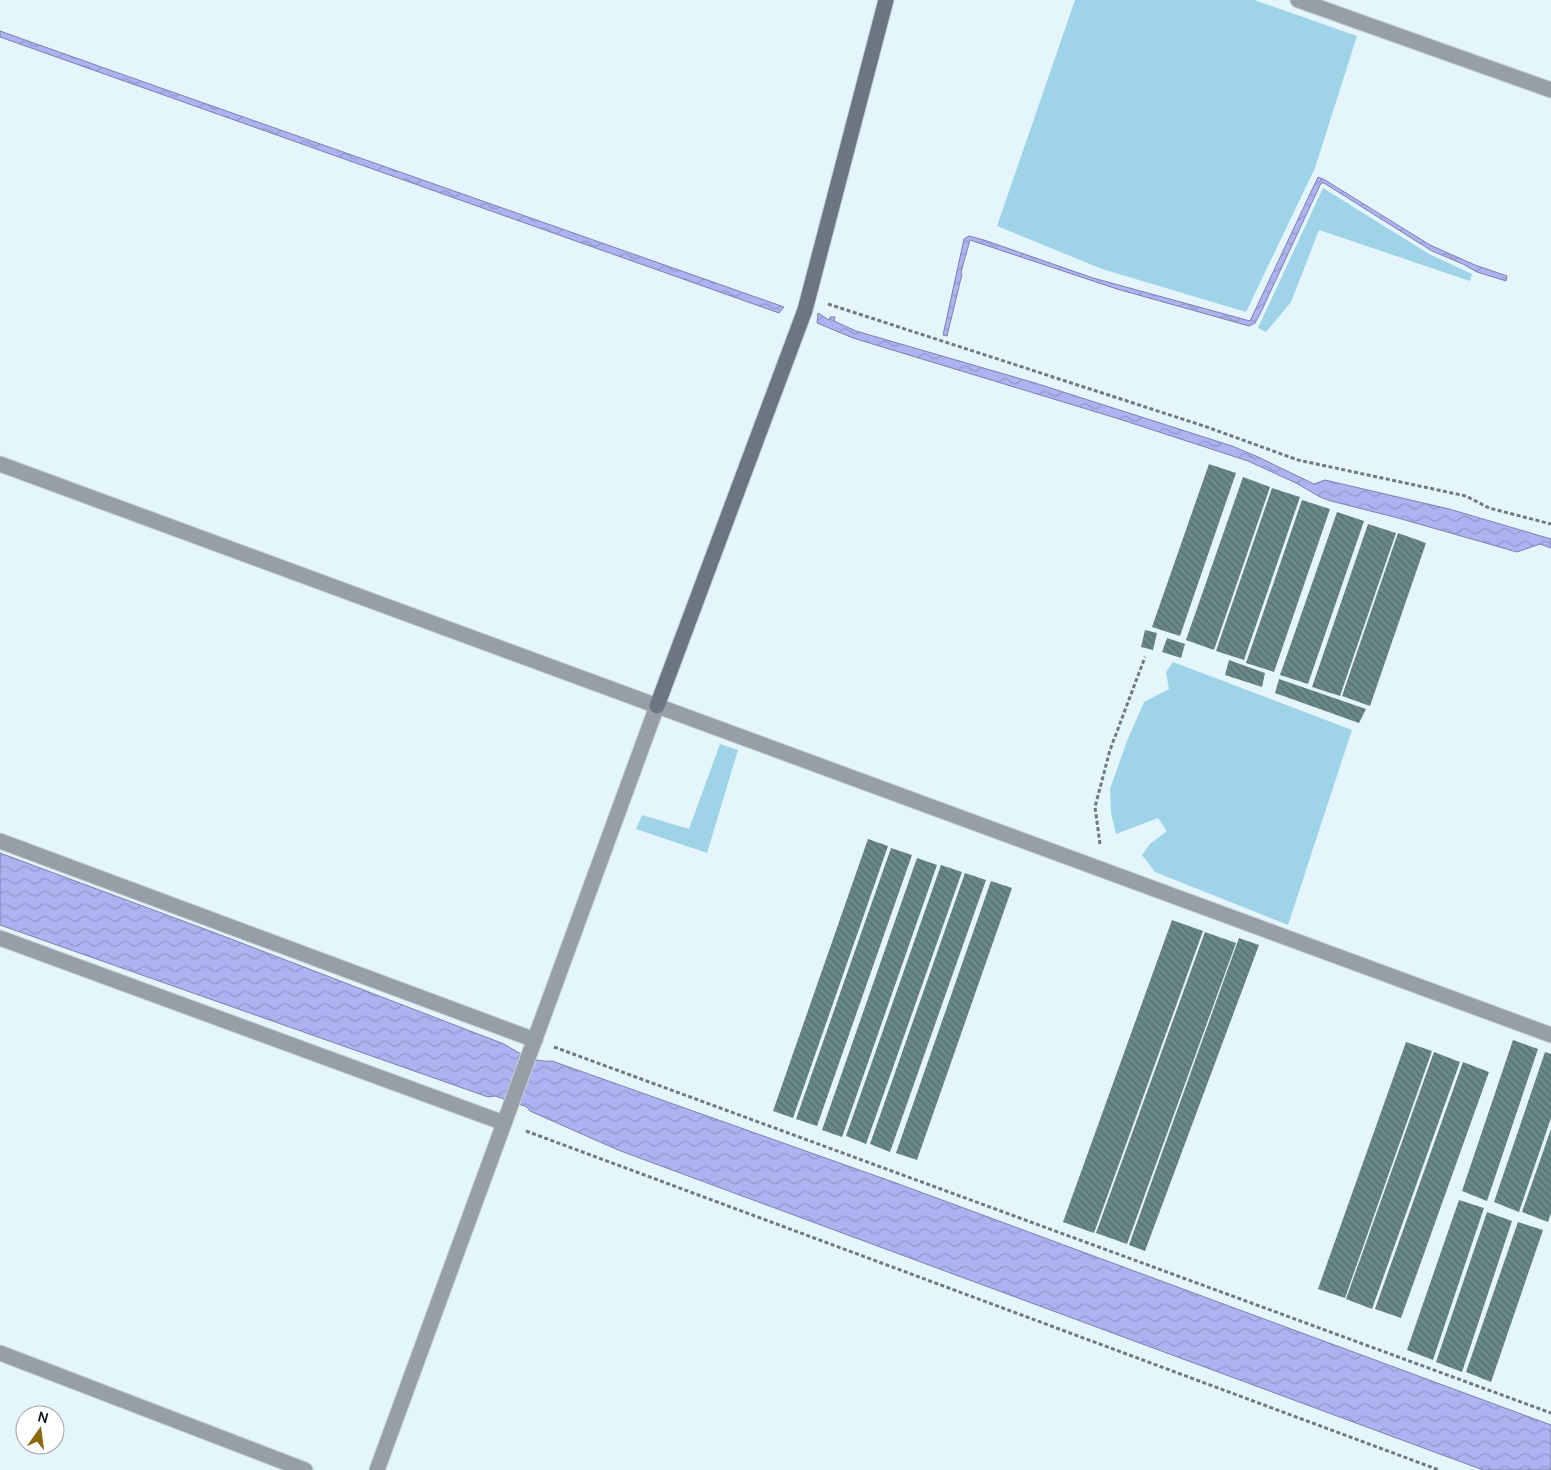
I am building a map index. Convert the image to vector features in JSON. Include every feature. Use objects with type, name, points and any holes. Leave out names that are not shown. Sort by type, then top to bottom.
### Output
[{"type":"street","points":[[378,1470],[656,706],[808,298],[886,0]]},
{"type":"street","points":[[1298,0],[1551,90]]},
{"type":"street","points":[[0,464],[1551,1035]]},
{"type":"street","points":[[0,841],[532,1046]]},
{"type":"street","points":[[0,938],[506,1117]]},
{"type":"street","points":[[0,1353],[305,1470]]},
{"type":"path","points":[[808,298],[1204,426],[1298,460],[1466,496],[1489,508],[1551,524]]},
{"type":"path","points":[[1120,876],[1099,842],[1095,807],[1110,750],[1145,657]]},
{"type":"path","points":[[532,1046],[1551,1413]]},
{"type":"path","points":[[506,1117],[1439,1470]]},
{"type":"shaded area","points":[[1075,0],[1254,0],[1357,36],[1315,168],[1246,312],[1102,269],[997,226]]},
{"type":"shaded area","points":[[1323,188],[1429,254],[1472,274],[1470,281],[1319,230],[1291,302],[1266,332],[1258,328]]},
{"type":"shaded area","points":[[1173,662],[1352,730],[1288,925],[1155,872],[1142,855],[1150,844],[1167,831],[1158,818],[1116,834],[1111,813],[1110,789],[1127,741],[1144,702],[1169,689],[1166,672]]},
{"type":"shaded area","points":[[720,744],[738,750],[707,853],[636,829],[642,815],[689,829]]},
{"type":"water","points":[[0,31],[784,307],[779,313],[0,37]]},
{"type":"water","points":[[1318,177],[1430,245],[1475,265],[1507,276],[1506,281],[1477,272],[1432,251],[1324,183],[1321,183],[1260,314],[1255,323],[1249,326],[1117,289],[970,240],[947,336],[943,335],[964,239],[969,236],[1093,278],[1250,321]]},
{"type":"water","points":[[818,313],[829,320],[830,317],[835,317],[834,321],[856,331],[1035,383],[1232,446],[1314,484],[1325,480],[1449,509],[1551,539],[1551,548],[1540,544],[1517,552],[1331,501],[1248,461],[1116,418],[853,338],[817,323]]},
{"type":"water","points":[[0,853],[218,934],[504,1044],[533,1059],[552,1061],[896,1183],[1551,1425],[1551,1470],[1483,1470],[618,1150],[530,1111],[527,1107],[495,1096],[488,1097],[0,925]]},
{"type":"building","points":[[1209,464],[1236,473],[1180,636],[1152,627]]},
{"type":"building","points":[[1243,477],[1270,487],[1214,650],[1186,640]]},
{"type":"building","points":[[1272,488],[1300,497],[1244,660],[1216,651]]},
{"type":"building","points":[[1302,500],[1330,509],[1274,672],[1246,663]]},
{"type":"building","points":[[1337,512],[1364,521],[1308,684],[1280,675]]},
{"type":"building","points":[[1368,524],[1396,533],[1340,696],[1312,687]]},
{"type":"building","points":[[1398,533],[1426,543],[1370,706],[1342,696]]},
{"type":"building","points":[[1145,630],[1157,633],[1153,650],[1141,647]]},
{"type":"building","points":[[1167,638],[1185,644],[1181,658],[1162,652]]},
{"type":"building","points":[[1229,660],[1265,673],[1262,687],[1225,675]]},
{"type":"building","points":[[1279,679],[1366,709],[1359,723],[1275,693]]},
{"type":"building","points":[[868,839],[888,846],[793,1118],[773,1111]]},
{"type":"building","points":[[891,848],[912,855],[817,1126],[796,1119]]},
{"type":"building","points":[[917,858],[937,865],[842,1137],[822,1130]]},
{"type":"building","points":[[941,865],[962,872],[866,1144],[846,1136]]},
{"type":"building","points":[[965,873],[986,880],[890,1152],[870,1144]]},
{"type":"building","points":[[991,881],[1012,888],[917,1160],[896,1153]]},
{"type":"building","points":[[1172,920],[1203,931],[1094,1233],[1063,1222]]},
{"type":"building","points":[[1205,932],[1236,943],[1127,1244],[1096,1233]]},
{"type":"building","points":[[1239,938],[1259,945],[1145,1251],[1129,1245]]},
{"type":"building","points":[[1513,1040],[1538,1049],[1487,1201],[1462,1191]]},
{"type":"building","points":[[1406,1042],[1432,1051],[1345,1298],[1318,1289]]},
{"type":"building","points":[[1434,1052],[1460,1062],[1372,1309],[1346,1299]]},
{"type":"building","points":[[1545,1052],[1551,1054],[1551,1118],[1519,1212],[1494,1202]]},
{"type":"building","points":[[1463,1062],[1489,1072],[1401,1318],[1375,1309]]},
{"type":"building","points":[[1551,1129],[1551,1213],[1548,1222],[1522,1212]]},
{"type":"building","points":[[1459,1200],[1484,1208],[1433,1360],[1407,1350]]},
{"type":"building","points":[[1487,1212],[1512,1221],[1462,1372],[1436,1362]]},
{"type":"building","points":[[1518,1222],[1543,1230],[1491,1382],[1466,1372]]}]
